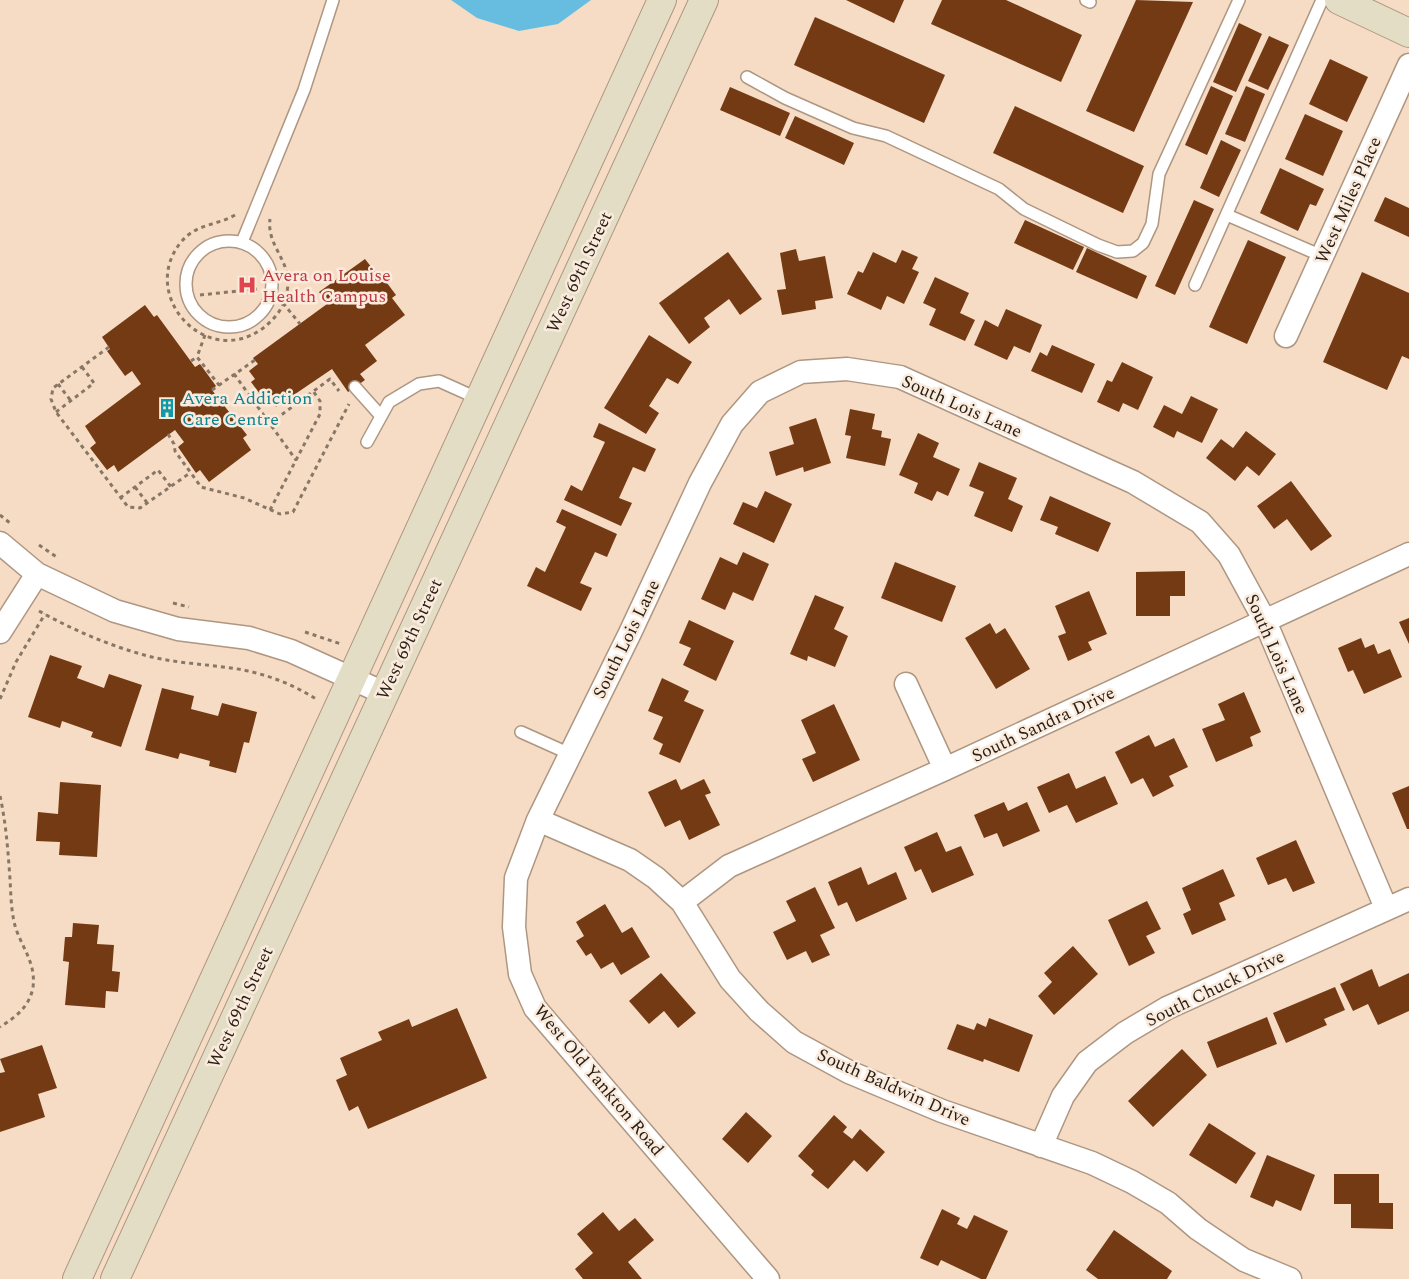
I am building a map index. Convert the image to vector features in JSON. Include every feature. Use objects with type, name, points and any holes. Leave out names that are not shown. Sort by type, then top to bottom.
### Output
[{"type":"main road","name":"West 69th Street","points":[[77,1279],[662,0]]},
{"type":"main road","name":"West 69th Street","points":[[115,1279],[704,0]]},
{"type":"main road","points":[[1339,0],[1409,33]]},
{"type":"street","name":"West Miles Place","points":[[1286,336],[1409,65]]},
{"type":"street","name":"South Lois Lane","points":[[538,820],[700,483],[732,424],[760,392],[801,372],[847,369],[900,378],[1133,482],[1200,522],[1229,555],[1265,620],[1386,908]]},
{"type":"street","points":[[6,534],[37,574],[115,611],[178,629],[249,638],[291,651],[384,693]]},
{"type":"street","name":"South Sandra Drive","points":[[682,902],[729,866],[946,769],[1409,554]]},
{"type":"street","points":[[0,632],[37,574]]},
{"type":"street","points":[[906,684],[946,769]]},
{"type":"street","name":"South Baldwin Drive","points":[[538,820],[630,860],[656,878],[682,902],[730,979],[759,1011],[794,1042],[849,1072],[942,1112],[1092,1163],[1132,1182],[1168,1204],[1198,1229],[1244,1260],[1290,1279]]},
{"type":"street","name":"West Old Yankton Road","points":[[538,820],[516,878],[514,927],[520,974],[535,1008],[768,1279]]},
{"type":"street","name":"South Chuck Drive","points":[[1041,1146],[1063,1096],[1087,1062],[1125,1033],[1168,1008],[1409,898]]},
{"type":"lane","points":[[242,242],[304,90],[333,0]]},
{"type":"lane","points":[[747,78],[785,98],[853,128],[886,136],[999,189],[1024,209],[1098,245],[1117,252],[1134,252],[1143,243],[1152,224],[1159,174],[1239,0]]},
{"type":"lane","points":[[1195,285],[1322,0]]},
{"type":"lane","points":[[1227,215],[1322,256]]},
{"type":"lane","points":[[226,241],[242,242],[257,251],[265,260],[271,273],[272,287],[268,302],[260,314],[248,323],[234,327],[219,326],[206,321],[189,300],[186,286],[188,272],[194,260],[203,250],[226,241]]},
{"type":"lane","points":[[367,442],[380,415],[389,402],[420,384],[439,381],[479,399]]},
{"type":"lane","points":[[355,387],[380,415]]},
{"type":"lane","points":[[521,732],[570,754]]},
{"type":"path","points":[[237,212],[224,220],[202,225],[193,232],[182,242],[173,256],[168,271],[168,285],[171,298],[181,318],[189,326],[213,338],[231,340],[255,334],[268,325],[283,303],[288,275],[286,264],[271,236],[270,219],[274,210]]},
{"type":"path","points":[[200,295],[257,289]]},
{"type":"path","points":[[283,303],[300,324]]},
{"type":"path","points":[[191,361],[197,357],[205,335]]},
{"type":"path","points":[[109,347],[53,388],[50,399],[56,412],[120,498],[134,509],[148,504],[190,473]]},
{"type":"path","points":[[197,357],[219,385]]},
{"type":"path","points":[[212,390],[255,360]]},
{"type":"path","points":[[56,412],[94,383],[82,367]]},
{"type":"path","points":[[234,374],[296,460]]},
{"type":"path","points":[[168,434],[174,444],[175,451],[202,487],[207,490],[244,498],[280,514],[293,512],[349,405],[330,379],[269,424]]},
{"type":"path","points":[[58,384],[71,401]]},
{"type":"path","points":[[270,510],[320,414],[320,401],[313,391]]},
{"type":"path","points":[[120,498],[158,470],[171,487]]},
{"type":"path","points":[[135,487],[148,504]]},
{"type":"path","points":[[0,515],[6,534]]},
{"type":"path","points":[[31,540],[65,562]]},
{"type":"path","points":[[20,600],[89,635],[141,654],[262,675],[289,684],[316,698]]},
{"type":"path","points":[[165,601],[193,608]]},
{"type":"path","points":[[0,699],[16,662],[45,614]]},
{"type":"path","points":[[299,629],[342,644]]},
{"type":"path","points":[[0,796],[8,852],[13,916],[16,930],[31,961],[34,979],[32,990],[24,1008],[15,1018],[0,1027]]},
{"type":"water","points":[[451,0],[591,0],[558,24],[519,31],[477,18]]},
{"type":"building","points":[[846,0],[904,0],[894,23]]},
{"type":"building","points":[[942,0],[1006,0],[1082,35],[1061,82],[931,24]]},
{"type":"building","points":[[1136,0],[1193,2],[1134,132],[1086,111]]},
{"type":"building","points":[[815,17],[945,75],[924,123],[794,65]]},
{"type":"building","points":[[1239,23],[1262,34],[1236,92],[1213,82]]},
{"type":"building","points":[[1269,36],[1289,45],[1268,90],[1248,81]]},
{"type":"building","points":[[1330,59],[1368,77],[1347,122],[1309,104]]},
{"type":"building","points":[[1211,86],[1233,96],[1207,155],[1185,145]]},
{"type":"building","points":[[1246,86],[1265,94],[1245,142],[1225,134]]},
{"type":"building","points":[[730,87],[790,113],[780,136],[720,110]]},
{"type":"building","points":[[1015,106],[1144,166],[1123,213],[993,153]]},
{"type":"building","points":[[1305,114],[1343,131],[1323,176],[1285,159]]},
{"type":"building","points":[[795,116],[854,143],[844,165],[785,138]]},
{"type":"building","points":[[1221,140],[1241,150],[1219,197],[1200,188]]},
{"type":"building","points":[[1280,168],[1324,189],[1316,206],[1310,204],[1298,231],[1260,213]]},
{"type":"building","points":[[1385,197],[1409,208],[1409,237],[1374,221]]},
{"type":"building","points":[[1194,200],[1214,209],[1175,295],[1155,286]]},
{"type":"building","points":[[1025,220],[1084,247],[1073,270],[1014,243]]},
{"type":"building","points":[[1248,240],[1286,257],[1247,344],[1209,327]]},
{"type":"building","points":[[1087,248],[1147,276],[1137,299],[1076,272]]},
{"type":"building","points":[[796,249],[799,261],[825,256],[833,298],[815,301],[816,309],[782,315],[777,290],[786,289],[780,253]]},
{"type":"building","points":[[902,250],[918,257],[912,269],[919,272],[904,304],[887,296],[881,310],[847,294],[858,271],[863,273],[873,252],[896,263]]},
{"type":"building","points":[[728,252],[762,299],[740,315],[729,299],[704,318],[710,327],[689,344],[659,303]]},
{"type":"building","name":"Avera Addiction Care Centre","points":[[365,259],[379,277],[381,275],[396,295],[392,298],[405,315],[365,345],[377,361],[360,374],[365,380],[348,392],[332,369],[276,407],[270,399],[266,402],[251,382],[255,379],[249,371],[258,364],[253,358],[327,304],[319,292]]},
{"type":"building","points":[[1362,272],[1409,293],[1409,359],[1402,356],[1387,390],[1323,362]]},
{"type":"building","points":[[935,277],[969,293],[960,313],[975,320],[965,341],[929,325],[936,309],[923,303]]},
{"type":"building","name":"Avera Addiction Care Centre","points":[[145,305],[154,317],[157,315],[195,367],[200,364],[216,386],[212,390],[247,435],[243,438],[251,450],[209,482],[200,470],[196,473],[178,447],[184,442],[175,430],[118,472],[114,465],[107,470],[90,448],[96,443],[85,426],[141,384],[132,371],[125,376],[107,351],[110,349],[102,337]]},
{"type":"building","points":[[1006,309],[1042,325],[1030,353],[1014,346],[1007,360],[974,345],[985,320],[998,327]]},
{"type":"building","points":[[649,335],[692,362],[678,384],[667,378],[649,406],[659,413],[646,434],[604,408]]},
{"type":"building","points":[[1052,345],[1095,364],[1082,393],[1031,371],[1040,352],[1047,356]]},
{"type":"building","points":[[1122,362],[1153,377],[1138,410],[1123,403],[1119,412],[1097,402],[1107,380],[1112,382]]},
{"type":"building","points":[[1191,396],[1218,409],[1202,443],[1177,431],[1174,438],[1153,427],[1164,405],[1182,414]]},
{"type":"building","points":[[850,409],[875,414],[872,429],[882,431],[881,437],[891,439],[885,466],[846,458],[851,436],[845,435]]},
{"type":"building","points":[[816,418],[831,463],[804,472],[803,467],[776,476],[769,452],[794,444],[789,427]]},
{"type":"building","points":[[599,423],[656,449],[645,472],[633,467],[619,498],[632,503],[621,526],[564,500],[571,485],[582,491],[605,442],[593,437]]},
{"type":"building","points":[[1246,431],[1276,454],[1259,476],[1247,466],[1235,481],[1206,458],[1221,439],[1233,448]]},
{"type":"building","points":[[918,433],[939,443],[933,457],[960,469],[948,496],[937,491],[932,501],[914,493],[918,483],[899,475]]},
{"type":"building","points":[[979,462],[1017,478],[1008,499],[1023,506],[1012,532],[974,516],[984,492],[969,486]]},
{"type":"building","points":[[1291,481],[1332,536],[1311,551],[1287,519],[1274,529],[1257,506]]},
{"type":"building","points":[[765,491],[792,504],[774,543],[733,524],[743,502],[757,508]]},
{"type":"building","points":[[1050,496],[1111,523],[1098,552],[1055,534],[1058,527],[1040,520]]},
{"type":"building","points":[[562,509],[617,534],[607,557],[595,552],[580,583],[592,588],[581,611],[527,586],[536,567],[545,572],[566,527],[556,522]]},
{"type":"building","points":[[743,552],[769,564],[753,601],[733,592],[725,610],[701,599],[720,557],[737,565]]},
{"type":"building","points":[[895,562],[956,586],[942,622],[881,598]]},
{"type":"building","points":[[1185,571],[1185,596],[1170,596],[1170,616],[1136,616],[1136,572]]},
{"type":"building","points":[[1089,591],[1107,634],[1088,642],[1092,650],[1068,661],[1058,636],[1066,633],[1055,606]]},
{"type":"building","points":[[815,595],[844,607],[834,629],[848,636],[835,667],[808,656],[807,661],[790,654]]},
{"type":"building","points":[[1409,618],[1409,644],[1399,622]]},
{"type":"building","points":[[689,620],[734,641],[716,681],[683,665],[691,648],[679,643]]},
{"type":"building","points":[[990,623],[996,634],[1005,628],[1030,669],[996,689],[965,638]]},
{"type":"building","points":[[1361,638],[1365,648],[1374,644],[1378,654],[1390,649],[1402,677],[1364,694],[1353,670],[1348,672],[1338,648]]},
{"type":"building","points":[[50,655],[82,666],[77,678],[104,688],[109,674],[142,685],[121,747],[91,737],[93,732],[62,721],[60,728],[28,717]]},
{"type":"building","points":[[662,678],[689,691],[684,701],[704,710],[680,763],[659,754],[663,744],[653,739],[663,717],[648,711]]},
{"type":"building","points":[[162,688],[194,696],[191,709],[218,716],[222,703],[257,712],[249,743],[244,742],[236,773],[209,766],[210,761],[180,753],[178,759],[145,750]]},
{"type":"building","points":[[1244,692],[1261,732],[1250,737],[1253,746],[1216,762],[1202,729],[1225,720],[1218,704]]},
{"type":"building","points":[[834,704],[860,760],[813,782],[802,759],[816,753],[801,720]]},
{"type":"building","points":[[1149,735],[1155,747],[1174,738],[1188,767],[1169,776],[1174,786],[1153,797],[1143,778],[1131,784],[1115,752]]},
{"type":"building","points":[[1069,773],[1076,789],[1105,776],[1118,804],[1076,823],[1067,805],[1049,813],[1037,787]]},
{"type":"building","points":[[676,779],[681,790],[704,779],[711,793],[705,795],[720,825],[689,840],[680,820],[665,827],[648,792]]},
{"type":"building","points":[[60,782],[101,785],[97,857],[59,855],[60,842],[36,841],[38,812],[58,814]]},
{"type":"building","points":[[1409,786],[1409,829],[1407,829],[1392,793]]},
{"type":"building","points":[[1004,802],[1008,811],[1027,802],[1040,831],[1003,847],[997,833],[984,838],[974,815]]},
{"type":"building","points":[[937,832],[946,852],[961,846],[974,875],[932,893],[921,869],[915,872],[904,847]]},
{"type":"building","points":[[1296,840],[1315,883],[1293,892],[1286,878],[1268,885],[1256,858]]},
{"type":"building","points":[[861,867],[868,885],[896,872],[907,899],[856,922],[847,902],[838,906],[828,882]]},
{"type":"building","points":[[1223,869],[1235,896],[1219,903],[1226,920],[1192,935],[1183,914],[1191,910],[1182,888]]},
{"type":"building","points":[[815,887],[835,928],[820,935],[830,955],[812,963],[806,951],[787,960],[773,932],[796,921],[786,901]]},
{"type":"building","points":[[1147,901],[1161,929],[1146,936],[1155,953],[1129,966],[1108,920]]},
{"type":"building","points":[[605,904],[622,933],[632,927],[650,957],[621,975],[613,962],[601,969],[591,953],[586,956],[576,941],[584,936],[576,922]]},
{"type":"building","points":[[73,923],[99,925],[97,944],[114,945],[112,971],[120,972],[118,992],[106,991],[105,1008],[65,1005],[69,962],[63,961],[65,937],[72,937]]},
{"type":"building","points":[[1073,946],[1098,974],[1054,1015],[1038,996],[1052,982],[1044,973]]},
{"type":"building","points":[[1372,969],[1379,987],[1409,973],[1409,1011],[1378,1025],[1368,1004],[1353,1011],[1340,984]]},
{"type":"building","points":[[661,973],[696,1013],[678,1028],[664,1011],[649,1024],[629,1001]]},
{"type":"building","points":[[1335,987],[1345,1010],[1324,1019],[1327,1025],[1286,1043],[1273,1013]]},
{"type":"building","points":[[457,1008],[487,1078],[368,1129],[358,1106],[349,1111],[336,1080],[347,1075],[340,1058],[382,1040],[378,1032],[409,1019],[412,1027]]},
{"type":"building","points":[[1267,1017],[1277,1044],[1217,1068],[1207,1042]]},
{"type":"building","points":[[989,1018],[1033,1035],[1019,1072],[984,1059],[983,1062],[947,1049],[957,1024],[974,1030],[977,1023],[986,1027]]},
{"type":"building","points":[[42,1045],[57,1088],[38,1094],[45,1117],[0,1132],[0,1073],[5,1072],[0,1059]]},
{"type":"building","points":[[1182,1049],[1207,1075],[1153,1127],[1128,1101]]},
{"type":"building","points":[[746,1112],[772,1136],[748,1163],[722,1139]]},
{"type":"building","points":[[834,1115],[847,1127],[843,1132],[852,1139],[860,1129],[885,1152],[867,1172],[854,1160],[828,1189],[811,1175],[814,1171],[798,1156]]},
{"type":"building","points":[[1209,1123],[1256,1153],[1236,1184],[1189,1155]]},
{"type":"building","points":[[1267,1155],[1315,1175],[1301,1211],[1276,1200],[1273,1207],[1250,1197]]},
{"type":"building","points":[[1334,1174],[1379,1174],[1379,1203],[1393,1203],[1393,1229],[1351,1228],[1351,1204],[1334,1204]]},
{"type":"building","points":[[942,1209],[960,1218],[957,1224],[967,1229],[974,1215],[1008,1231],[986,1279],[981,1279],[941,1260],[938,1266],[920,1258]]},
{"type":"building","points":[[603,1212],[619,1231],[635,1218],[654,1240],[628,1262],[642,1279],[583,1279],[575,1269],[593,1253],[577,1234]]},
{"type":"building","points":[[1114,1230],[1172,1271],[1167,1279],[1098,1279],[1086,1270]]},
{"type":"place","name":"Avera on Louise Health Campus","points":[[247,285]]},
{"type":"place","name":"Avera Addiction Care Centre","points":[[167,408]]}]
